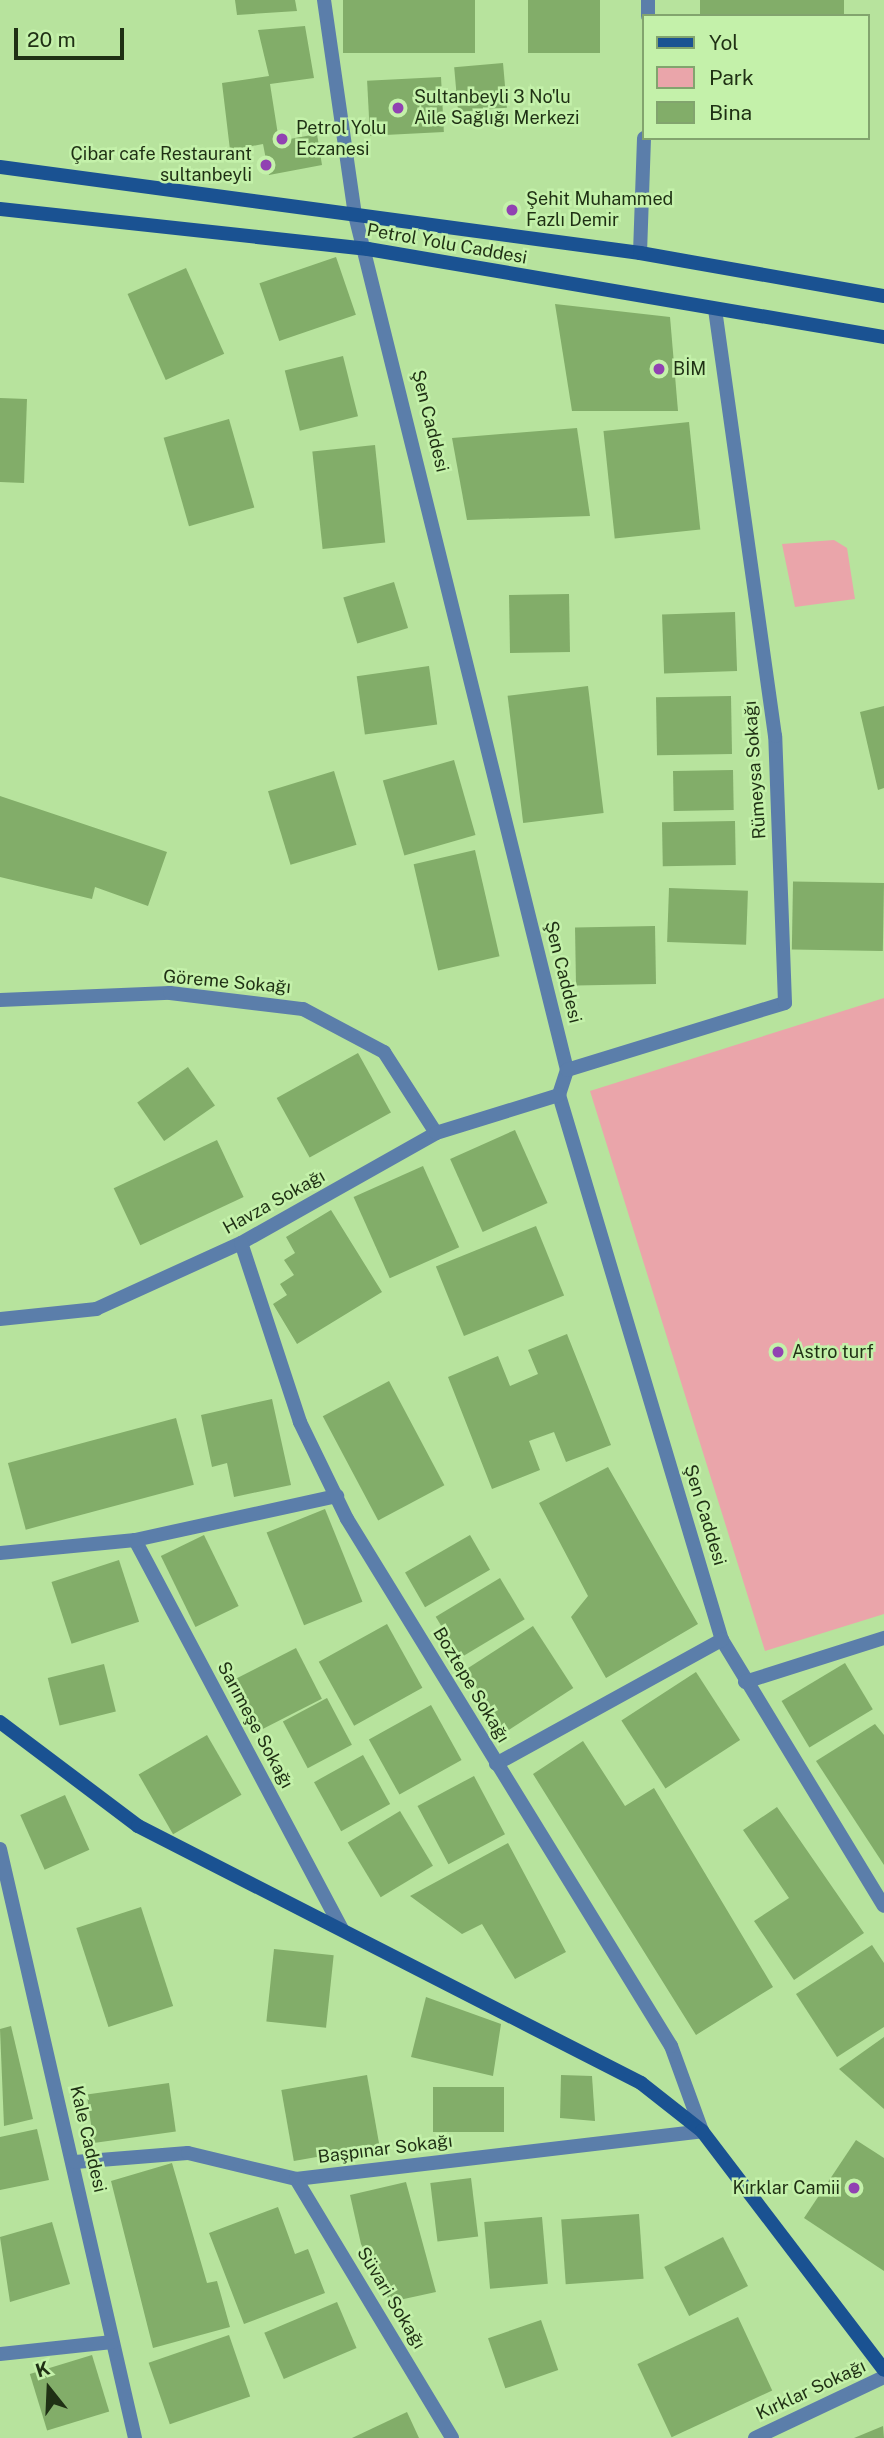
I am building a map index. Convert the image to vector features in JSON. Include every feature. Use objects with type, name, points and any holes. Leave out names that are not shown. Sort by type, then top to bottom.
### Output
[{"type":"main road","name":"Petrol Yolu Caddesi","points":[[0,167],[640,253],[884,296]]},
{"type":"main road","name":"Petrol Yolu Caddesi","points":[[0,209],[368,249],[884,337]]},
{"type":"main road","points":[[0,1722],[138,1826],[641,2083],[702,2131],[884,2370]]},
{"type":"street","name":"Şen Caddesi","points":[[324,0],[355,215],[368,249],[567,1070]]},
{"type":"street","points":[[640,253],[644,140]]},
{"type":"street","name":"Rümeysa Sokağı","points":[[567,1070],[785,1003],[775,736],[715,310]]},
{"type":"street","name":"Göreme Sokağı","points":[[0,1000],[170,993],[303,1009],[384,1052],[436,1133]]},
{"type":"street","points":[[559,1096],[567,1070]]},
{"type":"street","name":"Şen Caddesi","points":[[559,1096],[722,1640],[745,1682],[884,1906]]},
{"type":"street","name":"Havza Sokağı","points":[[0,1319],[96,1309],[241,1243],[436,1133],[559,1096]]},
{"type":"street","name":"Boztepe Sokağı","points":[[241,1243],[300,1422],[337,1496],[496,1764],[671,2046],[702,2131]]},
{"type":"street","points":[[0,1553],[135,1539],[337,1496]]},
{"type":"street","name":"Sarımeşe Sokağı","points":[[135,1539],[342,1929]]},
{"type":"street","points":[[745,1682],[884,1638]]},
{"type":"street","points":[[496,1764],[722,1640]]},
{"type":"street","name":"Kale Caddesi","points":[[0,1849],[75,2162],[135,2438]]},
{"type":"street","name":"Başpınar Sokağı","points":[[75,2162],[188,2153],[296,2179],[702,2131]]},
{"type":"street","name":"Süvari Sokağı","points":[[296,2179],[452,2438]]},
{"type":"street","points":[[0,2354],[112,2342]]},
{"type":"street","name":"Kırklar Sokağı","points":[[755,2438],[884,2376]]},
{"type":"green space","points":[[834,540],[847,548],[855,599],[795,607],[782,544]]},
{"type":"green space","name":"Astro turf","points":[[884,998],[884,1614],[765,1651],[590,1091]]},
{"type":"building","points":[[235,0],[295,0],[297,11],[237,15]]},
{"type":"building","points":[[343,0],[475,0],[475,53],[343,53]]},
{"type":"building","points":[[528,0],[600,0],[600,53],[528,53]]},
{"type":"building","points":[[700,0],[844,0],[844,14],[700,14]]},
{"type":"building","points":[[305,26],[314,78],[270,84],[279,141],[317,134],[322,165],[269,175],[263,144],[230,150],[222,83],[269,76],[258,30]]},
{"type":"building","points":[[503,63],[507,108],[458,112],[454,67]]},
{"type":"building","points":[[441,77],[444,132],[370,136],[367,81]]},
{"type":"building","points":[[336,257],[356,315],[279,341],[259,283]]},
{"type":"building","points":[[186,268],[224,354],[166,380],[128,294]]},
{"type":"building","points":[[555,304],[670,317],[678,411],[572,411]]},
{"type":"building","points":[[343,356],[358,416],[300,431],[285,371]]},
{"type":"building","points":[[0,398],[27,399],[24,483],[0,482]]},
{"type":"building","points":[[229,419],[254,507],[189,526],[164,438]]},
{"type":"building","points":[[689,422],[700,529],[615,538],[603,431]]},
{"type":"building","points":[[577,428],[590,516],[467,520],[452,438]]},
{"type":"building","points":[[375,445],[385,542],[323,549],[312,452]]},
{"type":"building","points":[[394,582],[408,628],[357,643],[343,597]]},
{"type":"building","points":[[569,594],[570,652],[510,653],[509,595]]},
{"type":"building","points":[[735,612],[737,671],[664,674],[662,615]]},
{"type":"building","points":[[429,666],[437,724],[365,735],[357,676]]},
{"type":"building","points":[[588,686],[604,813],[523,823],[508,696]]},
{"type":"building","points":[[731,696],[732,754],[657,755],[656,697]]},
{"type":"building","points":[[884,706],[884,788],[878,790],[860,712]]},
{"type":"building","points":[[454,760],[475,835],[404,855],[383,780]]},
{"type":"building","points":[[733,770],[734,810],[674,811],[673,771]]},
{"type":"building","points":[[334,771],[357,845],[291,865],[268,791]]},
{"type":"building","points":[[0,796],[167,852],[148,906],[95,887],[92,899],[0,877]]},
{"type":"building","points":[[735,821],[736,865],[663,866],[662,822]]},
{"type":"building","points":[[475,850],[500,956],[438,970],[414,864]]},
{"type":"building","points":[[793,881],[884,883],[883,951],[792,949]]},
{"type":"building","points":[[669,888],[748,891],[746,945],[667,942]]},
{"type":"building","points":[[655,926],[656,984],[576,985],[575,927]]},
{"type":"building","points":[[358,1053],[391,1112],[310,1158],[277,1098]]},
{"type":"building","points":[[188,1067],[215,1106],[164,1141],[137,1103]]},
{"type":"building","points":[[515,1130],[548,1203],[483,1232],[450,1159]]},
{"type":"building","points":[[217,1140],[244,1197],[140,1245],[114,1188]]},
{"type":"building","points":[[423,1166],[459,1247],[390,1278],[354,1197]]},
{"type":"building","points":[[331,1210],[382,1292],[297,1344],[273,1304],[287,1295],[280,1284],[294,1275],[284,1260],[295,1253],[286,1237]]},
{"type":"building","points":[[536,1226],[564,1296],[464,1336],[436,1266]]},
{"type":"building","points":[[567,1334],[611,1445],[566,1462],[554,1432],[529,1441],[540,1470],[492,1489],[448,1377],[498,1356],[510,1386],[538,1374],[528,1350]]},
{"type":"building","points":[[389,1381],[444,1485],[378,1520],[323,1416]]},
{"type":"building","points":[[272,1399],[291,1485],[234,1497],[227,1463],[212,1467],[201,1415]]},
{"type":"building","points":[[176,1418],[194,1485],[26,1530],[8,1463]]},
{"type":"building","points":[[608,1467],[698,1624],[606,1678],[571,1617],[588,1596],[539,1503]]},
{"type":"building","points":[[325,1509],[362,1602],[304,1625],[267,1533]]},
{"type":"building","points":[[204,1535],[239,1606],[195,1627],[161,1556]]},
{"type":"building","points":[[470,1535],[490,1570],[425,1607],[405,1572]]},
{"type":"building","points":[[119,1560],[139,1622],[72,1644],[51,1582]]},
{"type":"building","points":[[500,1578],[525,1619],[460,1658],[436,1617]]},
{"type":"building","points":[[387,1624],[422,1688],[354,1726],[319,1662]]},
{"type":"building","points":[[533,1626],[573,1688],[505,1732],[465,1670]]},
{"type":"building","points":[[296,1648],[322,1699],[262,1729],[236,1678]]},
{"type":"building","points":[[845,1663],[873,1709],[809,1747],[782,1701]]},
{"type":"building","points":[[104,1664],[116,1712],[60,1726],[48,1678]]},
{"type":"building","points":[[696,1672],[740,1740],[665,1788],[621,1720]]},
{"type":"building","points":[[327,1698],[352,1745],[308,1768],[283,1721]]},
{"type":"building","points":[[431,1705],[462,1760],[399,1795],[369,1739]]},
{"type":"building","points":[[875,1724],[884,1735],[884,1865],[816,1761]]},
{"type":"building","points":[[207,1735],[242,1795],[173,1834],[139,1774]]},
{"type":"building","points":[[583,1741],[625,1806],[654,1788],[773,1987],[696,2035],[533,1774]]},
{"type":"building","points":[[363,1755],[390,1804],[341,1831],[314,1782]]},
{"type":"building","points":[[474,1776],[505,1834],[448,1864],[417,1806]]},
{"type":"building","points":[[65,1795],[89,1850],[45,1870],[20,1815]]},
{"type":"building","points":[[777,1807],[864,1933],[794,1980],[754,1921],[789,1898],[743,1830]]},
{"type":"building","points":[[400,1811],[433,1866],[381,1897],[348,1842]]},
{"type":"building","points":[[508,1843],[566,1952],[515,1979],[482,1924],[462,1934],[410,1896]]},
{"type":"building","points":[[141,1907],[173,2006],[108,2027],[76,1928]]},
{"type":"building","points":[[872,1945],[884,1963],[884,2027],[837,2057],[796,1994]]},
{"type":"building","points":[[274,1949],[334,1955],[326,2028],[266,2022]]},
{"type":"building","points":[[426,1997],[501,2024],[493,2076],[411,2057]]},
{"type":"building","points":[[11,2026],[33,2119],[4,2126],[0,2029]]},
{"type":"building","points":[[884,2037],[884,2109],[839,2069]]},
{"type":"building","points":[[367,2075],[380,2146],[294,2161],[281,2090]]},
{"type":"building","points":[[561,2075],[592,2076],[595,2121],[560,2118]]},
{"type":"building","points":[[169,2083],[176,2132],[94,2143],[87,2095]]},
{"type":"building","points":[[433,2087],[504,2087],[504,2132],[433,2132]]},
{"type":"building","points":[[37,2129],[49,2180],[0,2190],[0,2137]]},
{"type":"building","name":"Kırklar Camii","points":[[856,2140],[884,2158],[884,2271],[804,2218]]},
{"type":"building","points":[[172,2163],[207,2283],[217,2281],[230,2327],[153,2348],[111,2181]]},
{"type":"building","points":[[471,2178],[478,2237],[437,2242],[430,2183]]},
{"type":"building","points":[[406,2182],[436,2292],[390,2302],[361,2244],[350,2195]]},
{"type":"building","points":[[278,2207],[295,2254],[308,2249],[325,2293],[244,2324],[209,2233]]},
{"type":"building","points":[[639,2214],[644,2279],[566,2284],[561,2219]]},
{"type":"building","points":[[542,2217],[548,2284],[490,2289],[484,2222]]},
{"type":"building","points":[[52,2222],[70,2284],[10,2302],[0,2237]]},
{"type":"building","points":[[723,2237],[748,2286],[689,2316],[664,2267]]},
{"type":"building","points":[[337,2302],[357,2348],[284,2379],[264,2333]]},
{"type":"building","points":[[738,2317],[772,2390],[672,2437],[637,2364]]},
{"type":"building","points":[[541,2320],[558,2370],[505,2388],[488,2338]]},
{"type":"building","points":[[229,2335],[250,2396],[170,2424],[149,2363]]},
{"type":"building","points":[[92,2355],[109,2411],[47,2430],[30,2374]]},
{"type":"building","points":[[407,2412],[419,2438],[352,2438]]},
{"type":"building","points":[[883,2426],[884,2438],[854,2438]]},
{"type":"place","name":"Sultanbeyli 3 No'lu Aile Sağlığı Merkezi","points":[[398,108]]},
{"type":"place","name":"Petrol Yolu Eczanesi","points":[[282,139]]},
{"type":"place","name":"Çibar cafe Restaurant sultanbeyli","points":[[266,165]]},
{"type":"place","name":"Şehit Muhammed Fazlı Demir","points":[[512,210]]},
{"type":"place","name":"BİM","points":[[659,369]]},
{"type":"place","name":"Astro turf","points":[[778,1352]]},
{"type":"place","name":"Kırklar Camii","points":[[854,2188]]}]
